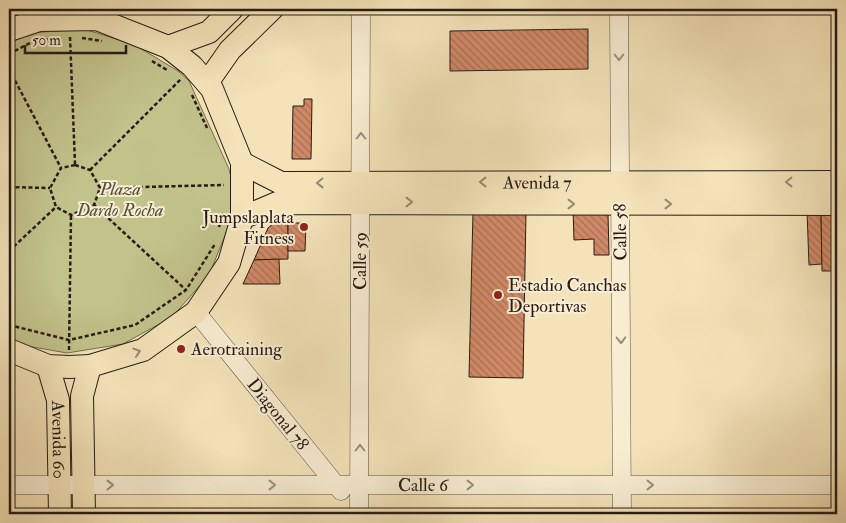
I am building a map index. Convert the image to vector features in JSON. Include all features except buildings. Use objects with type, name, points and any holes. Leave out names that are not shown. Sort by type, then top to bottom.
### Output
[{"type":"main road","points":[[160,54],[209,32],[232,9]]},
{"type":"main road","points":[[194,87],[272,9]]},
{"type":"main road","points":[[9,30],[42,14],[94,14],[160,54],[192,66],[194,87]]},
{"type":"main road","points":[[209,32],[213,44],[230,50]]},
{"type":"main road","points":[[9,350],[69,366],[143,350],[196,312],[229,262],[233,214],[242,163],[212,89],[194,87]]},
{"type":"main road","name":"Avenida 7","points":[[242,163],[281,183],[360,192],[619,193],[837,204]]},
{"type":"main road","name":"Avenida 7","points":[[619,193],[837,182]]},
{"type":"main road","name":"Avenida 7","points":[[233,214],[277,203],[360,192]]},
{"type":"main road","name":"Avenida 60","points":[[69,366],[82,396],[84,514]]},
{"type":"main road","name":"Avenida 60","points":[[60,514],[58,400],[69,366]]},
{"type":"main road","points":[[58,400],[71,393],[82,396]]},
{"type":"street","name":"Calle 59","points":[[360,514],[361,9]]},
{"type":"street","name":"Calle 58","points":[[619,9],[622,514]]},
{"type":"street","name":"Diagonal 78","points":[[196,312],[360,514]]},
{"type":"street","name":"Calle 6","points":[[9,485],[837,485]]},
{"type":"path","points":[[75,165],[70,36],[104,42]]},
{"type":"path","points":[[9,54],[34,41],[52,38]]},
{"type":"path","points":[[160,54],[181,80],[194,87],[195,99],[209,133]]},
{"type":"path","points":[[9,69],[61,168]]},
{"type":"path","points":[[90,170],[181,80]]},
{"type":"path","points":[[75,165],[90,170],[100,188],[94,205],[70,215],[56,207],[50,188],[61,168],[75,165]]},
{"type":"path","points":[[100,188],[231,185]]},
{"type":"path","points":[[9,187],[50,188]]},
{"type":"path","points":[[94,205],[186,290]]},
{"type":"path","points":[[9,251],[56,207]]},
{"type":"path","points":[[219,228],[233,214]]},
{"type":"path","points":[[69,366],[70,215]]},
{"type":"path","points":[[9,325],[70,340],[135,325],[186,290],[214,245],[217,236]]},
{"type":"green space","name":"Plaza Dardo Rocha","points":[[84,29],[135,45],[178,71],[189,81],[229,169],[232,182],[230,223],[209,275],[172,317],[123,344],[67,353],[16,344],[9,340],[9,44],[30,33]]},
{"type":"place","name":"Jumpslaplata Fitness","points":[[304,227]]},
{"type":"place","name":"Estadio Canchas Deportivas","points":[[498,295]]},
{"type":"place","name":"Aerotraining","points":[[181,349]]}]
